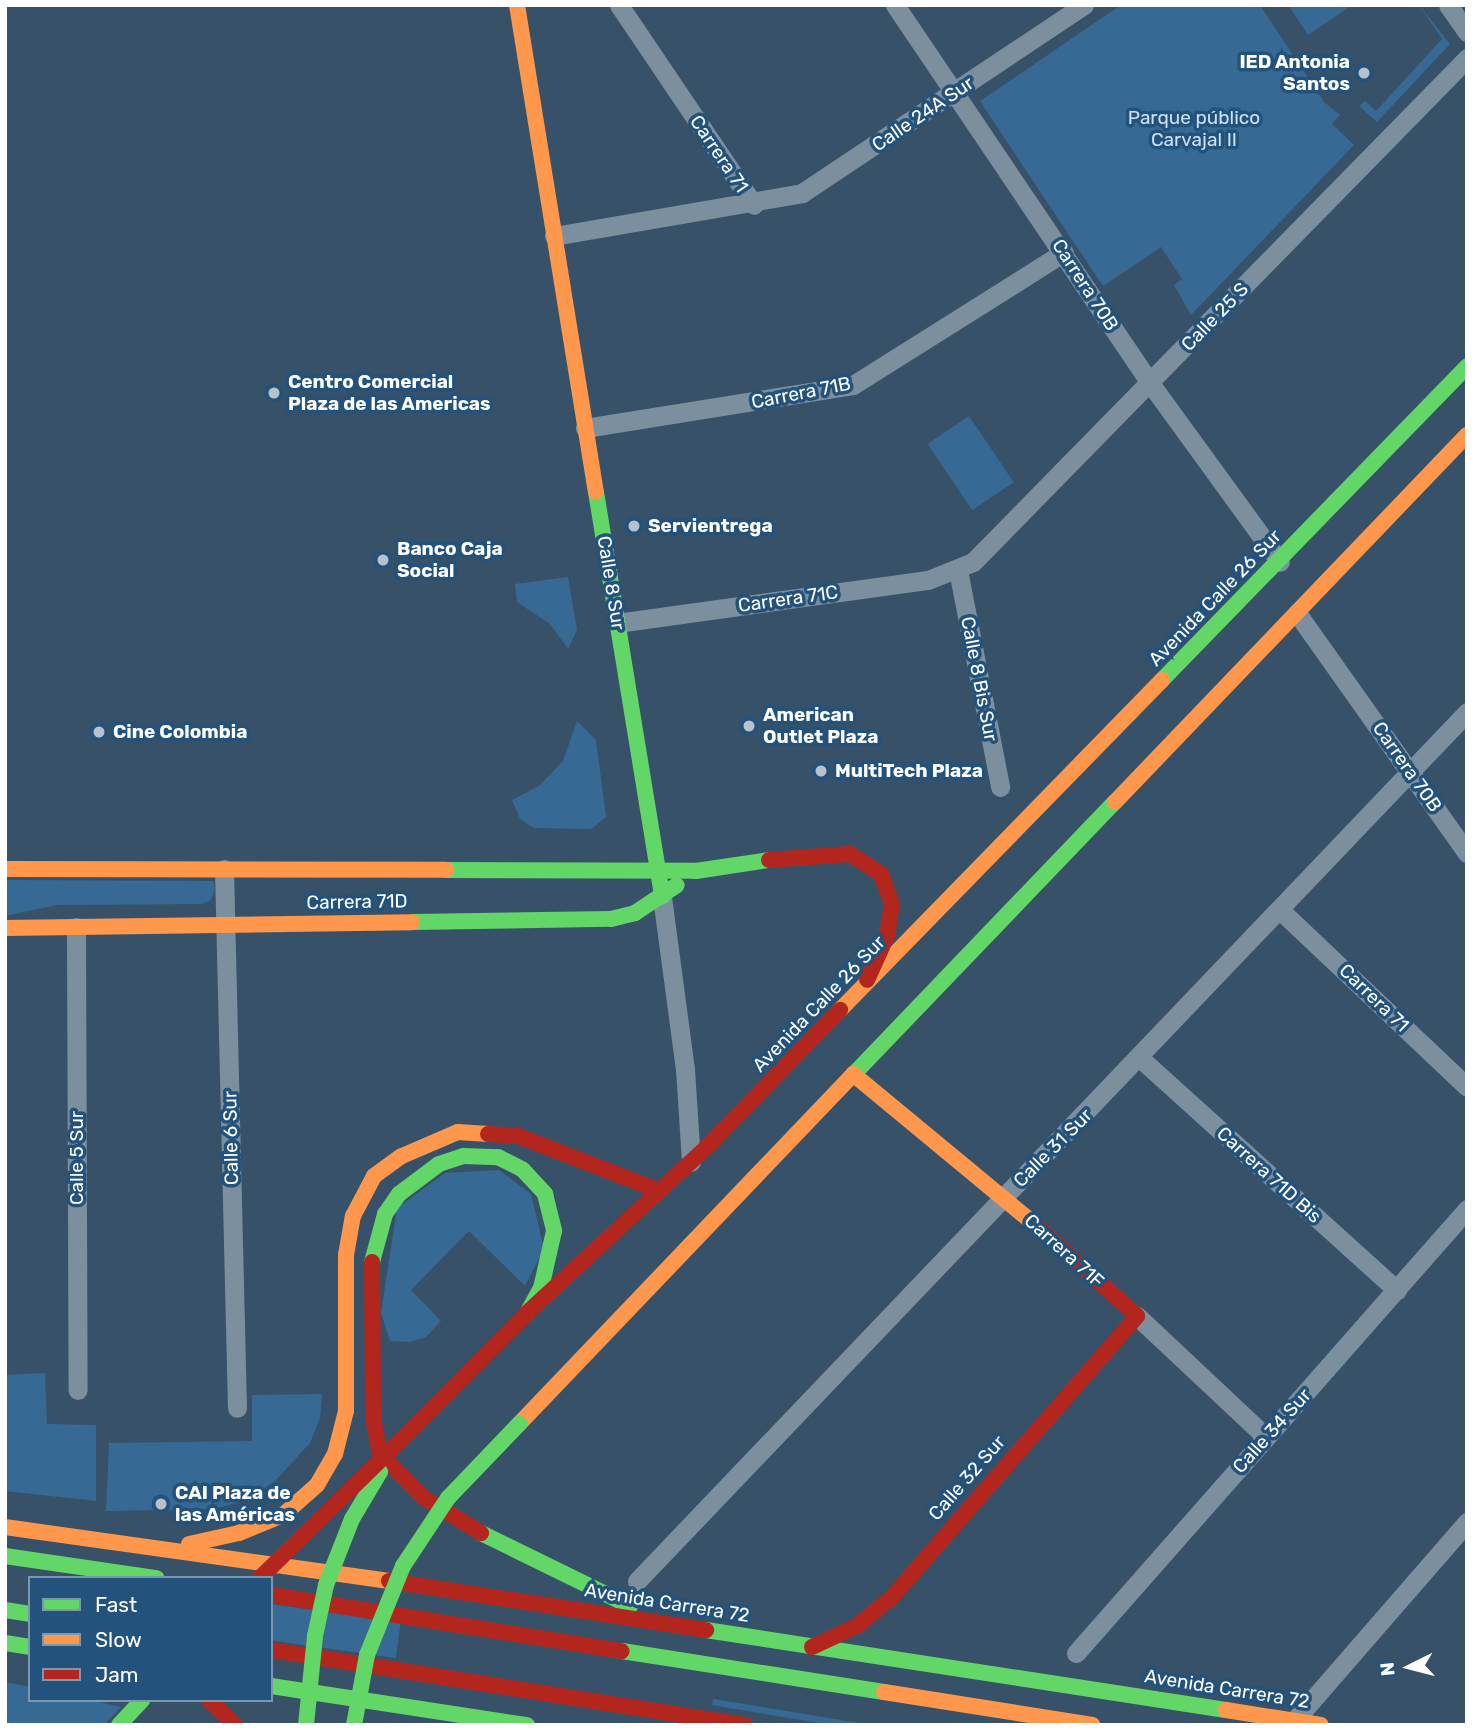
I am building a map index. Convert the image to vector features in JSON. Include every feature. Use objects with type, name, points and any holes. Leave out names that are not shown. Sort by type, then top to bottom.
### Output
[{"type":"main road","name":"Calle 8 Sur","points":[[517,5],[662,897]]},
{"type":"main road","name":"Avenida Calle 26 Sur","points":[[306,1725],[314,1636],[330,1571],[365,1495],[409,1432],[527,1313],[691,1162],[863,989],[1280,562],[1467,366]]},
{"type":"main road","points":[[354,1725],[367,1655],[398,1575],[441,1507],[1467,435]]},
{"type":"main road","name":"Carrera 71D","points":[[5,869],[696,871],[820,853],[862,858],[881,874],[892,904],[887,936],[863,989]]},
{"type":"main road","name":"Carrera 71D","points":[[5,928],[611,919],[635,913],[662,897],[696,871]]},
{"type":"main road","name":"Carrera 71F","points":[[853,1074],[1004,1197],[1137,1316]]},
{"type":"main road","points":[[158,1549],[257,1527],[284,1515],[317,1485],[335,1454],[345,1423],[346,1255],[353,1216],[374,1176],[401,1156],[458,1132],[518,1136],[660,1191]]},
{"type":"main road","points":[[527,1313],[541,1288],[554,1231],[545,1194],[530,1177],[498,1157],[464,1156],[439,1164],[399,1194],[385,1214],[371,1268],[373,1418],[380,1454],[424,1498],[507,1549],[675,1625]]},
{"type":"main road","name":"Calle 32 Sur","points":[[812,1647],[856,1626],[892,1597],[1137,1316]]},
{"type":"main road","points":[[262,1576],[409,1432]]},
{"type":"main road","name":"Avenida Carrera 72","points":[[5,1527],[675,1625],[1321,1725]]},
{"type":"main road","points":[[5,1556],[142,1576]]},
{"type":"main road","points":[[273,1595],[1092,1725]]},
{"type":"main road","points":[[5,1611],[28,1614]]},
{"type":"main road","points":[[5,1643],[28,1647]]},
{"type":"main road","points":[[273,1650],[745,1725]]},
{"type":"main road","points":[[1025,1679],[1111,1725]]},
{"type":"main road","points":[[273,1686],[527,1725]]},
{"type":"main road","points":[[118,1725],[140,1702]]},
{"type":"main road","points":[[211,1702],[235,1725]]},
{"type":"street","name":"Carrera 71","points":[[554,236],[754,205],[619,5]]},
{"type":"street","name":"Carrera 70B","points":[[895,5],[1150,383],[1280,562]]},
{"type":"street","name":"Calle 24A Sur","points":[[754,205],[802,193],[1084,5]]},
{"type":"street","points":[[1448,5],[1467,32]]},
{"type":"street","name":"Calle 25 S","points":[[958,570],[986,551],[1467,58]]},
{"type":"street","name":"Carrera 71B","points":[[585,428],[853,385],[1064,252]]},
{"type":"street","name":"Carrera 71C","points":[[617,623],[928,580],[958,570]]},
{"type":"street","name":"Calle 8 Bis Sur","points":[[958,570],[1000,787]]},
{"type":"street","name":"Carrera 70B","points":[[1297,613],[1467,853]]},
{"type":"street","name":"Calle 31 Sur","points":[[637,1581],[1004,1197],[1141,1059],[1467,712]]},
{"type":"street","name":"Calle 6 Sur","points":[[224,869],[237,1408]]},
{"type":"street","name":"Calle 8 Sur","points":[[662,897],[685,1069],[691,1162]]},
{"type":"street","name":"Carrera 71","points":[[1280,910],[1467,1087]]},
{"type":"street","name":"Calle 5 Sur","points":[[76,927],[79,1390]]},
{"type":"street","name":"Carrera 71D Bis","points":[[1141,1059],[1397,1290]]},
{"type":"street","name":"Calle 34 Sur","points":[[1076,1653],[1467,1209]]},
{"type":"street","name":"Carrera 71F","points":[[1137,1316],[1266,1437]]},
{"type":"street","points":[[1294,1721],[1467,1522]]},
{"type":"green space","name":"Parque público Carvajal II","points":[[1121,5],[1260,5],[1324,102],[1340,115],[1332,124],[1354,145],[1191,315],[1174,285],[1182,279],[1161,247],[1103,286],[980,101]]},
{"type":"green space","points":[[1288,5],[1352,5],[1308,35]]},
{"type":"green space","points":[[1419,5],[1450,44],[1377,122],[1359,106],[1365,101],[1376,111],[1442,39]]},
{"type":"green space","points":[[969,416],[1014,482],[972,510],[928,444]]},
{"type":"green space","points":[[568,577],[577,630],[568,649],[550,624],[517,602],[515,584]]},
{"type":"green space","points":[[577,721],[596,740],[606,817],[591,829],[534,828],[520,819],[512,800],[539,786],[563,761]]},
{"type":"green space","points":[[5,880],[213,881],[215,888],[211,900],[202,904],[57,905],[5,916]]},
{"type":"green space","points":[[499,1170],[531,1194],[544,1249],[525,1286],[469,1231],[411,1290],[441,1321],[426,1337],[410,1342],[390,1341],[381,1313],[397,1208],[445,1173]]},
{"type":"green space","points":[[45,1373],[47,1424],[96,1425],[96,1501],[5,1491],[5,1375]]},
{"type":"green space","points":[[322,1394],[320,1418],[310,1443],[275,1481],[247,1500],[214,1509],[106,1511],[109,1443],[252,1441],[252,1395]]},
{"type":"green space","points":[[273,1604],[401,1622],[396,1658],[273,1641]]},
{"type":"green space","points":[[5,1682],[28,1687],[28,1702],[99,1702],[121,1707],[104,1725],[5,1725]]},
{"type":"green space","points":[[713,1699],[872,1725],[831,1725],[712,1705]]},
{"type":"traffic: fast","points":[[1162,680],[1467,366]]},
{"type":"traffic: fast","points":[[596,492],[662,897]]},
{"type":"traffic: fast","points":[[851,1077],[1115,802]]},
{"type":"traffic: fast","points":[[446,870],[696,871],[769,860]]},
{"type":"traffic: fast","points":[[412,922],[611,919],[635,913],[677,885]]},
{"type":"traffic: fast","points":[[372,1262],[385,1214],[399,1194],[439,1164],[464,1156],[498,1157],[523,1170],[545,1194],[554,1231],[541,1288],[527,1313]]},
{"type":"traffic: fast","points":[[354,1725],[367,1655],[403,1566],[448,1498],[519,1424]]},
{"type":"traffic: fast","points":[[306,1725],[315,1636],[326,1585],[352,1519],[380,1472]]},
{"type":"traffic: fast","points":[[481,1533],[630,1606]]},
{"type":"traffic: fast","points":[[5,1556],[142,1576]]},
{"type":"traffic: fast","points":[[5,1610],[28,1614]]},
{"type":"traffic: fast","points":[[706,1630],[1226,1710]]},
{"type":"traffic: fast","points":[[5,1643],[28,1647]]},
{"type":"traffic: fast","points":[[622,1651],[884,1692]]},
{"type":"traffic: fast","points":[[273,1686],[527,1725]]},
{"type":"traffic: fast","points":[[119,1725],[140,1702]]},
{"type":"traffic: slow","points":[[517,5],[596,492]]},
{"type":"traffic: slow","points":[[1115,802],[1467,435]]},
{"type":"traffic: slow","points":[[840,1010],[1162,680]]},
{"type":"traffic: slow","points":[[5,869],[446,870]]},
{"type":"traffic: slow","points":[[5,928],[412,922]]},
{"type":"traffic: slow","points":[[853,1074],[1031,1221]]},
{"type":"traffic: slow","points":[[519,1424],[851,1077]]},
{"type":"traffic: slow","points":[[189,1544],[239,1533],[283,1515],[317,1485],[335,1454],[346,1411],[346,1255],[353,1216],[374,1176],[402,1156],[458,1132],[488,1134]]},
{"type":"traffic: slow","points":[[5,1527],[389,1581]]},
{"type":"traffic: slow","points":[[884,1692],[1092,1725]]},
{"type":"traffic: slow","points":[[1226,1710],[1321,1725]]},
{"type":"traffic: jam","points":[[769,860],[850,854],[881,874],[892,904],[887,936],[867,980]]},
{"type":"traffic: jam","points":[[409,1432],[527,1313],[710,1144],[840,1010]]},
{"type":"traffic: jam","points":[[488,1134],[518,1136],[660,1191]]},
{"type":"traffic: jam","points":[[812,1647],[857,1626],[892,1597],[1137,1316],[1031,1221]]},
{"type":"traffic: jam","points":[[372,1262],[373,1418],[380,1454],[424,1498],[481,1533]]},
{"type":"traffic: jam","points":[[262,1576],[409,1432]]},
{"type":"traffic: jam","points":[[389,1581],[706,1630]]},
{"type":"traffic: jam","points":[[273,1595],[622,1651]]},
{"type":"traffic: jam","points":[[273,1650],[745,1725]]},
{"type":"traffic: jam","points":[[211,1702],[235,1725]]},
{"type":"place","name":"IED Antonia Santos","points":[[1364,73]]},
{"type":"place","name":"Centro Comercial Plaza de las Americas","points":[[274,393]]},
{"type":"place","name":"Servientrega","points":[[634,526]]},
{"type":"place","name":"Banco Caja Social","points":[[383,560]]},
{"type":"place","name":"American Outlet Plaza","points":[[749,726]]},
{"type":"place","name":"Cine Colombia","points":[[99,732]]},
{"type":"place","name":"MultiTech Plaza","points":[[821,771]]},
{"type":"place","name":"CAI Plaza de las Américas","points":[[161,1504]]}]
